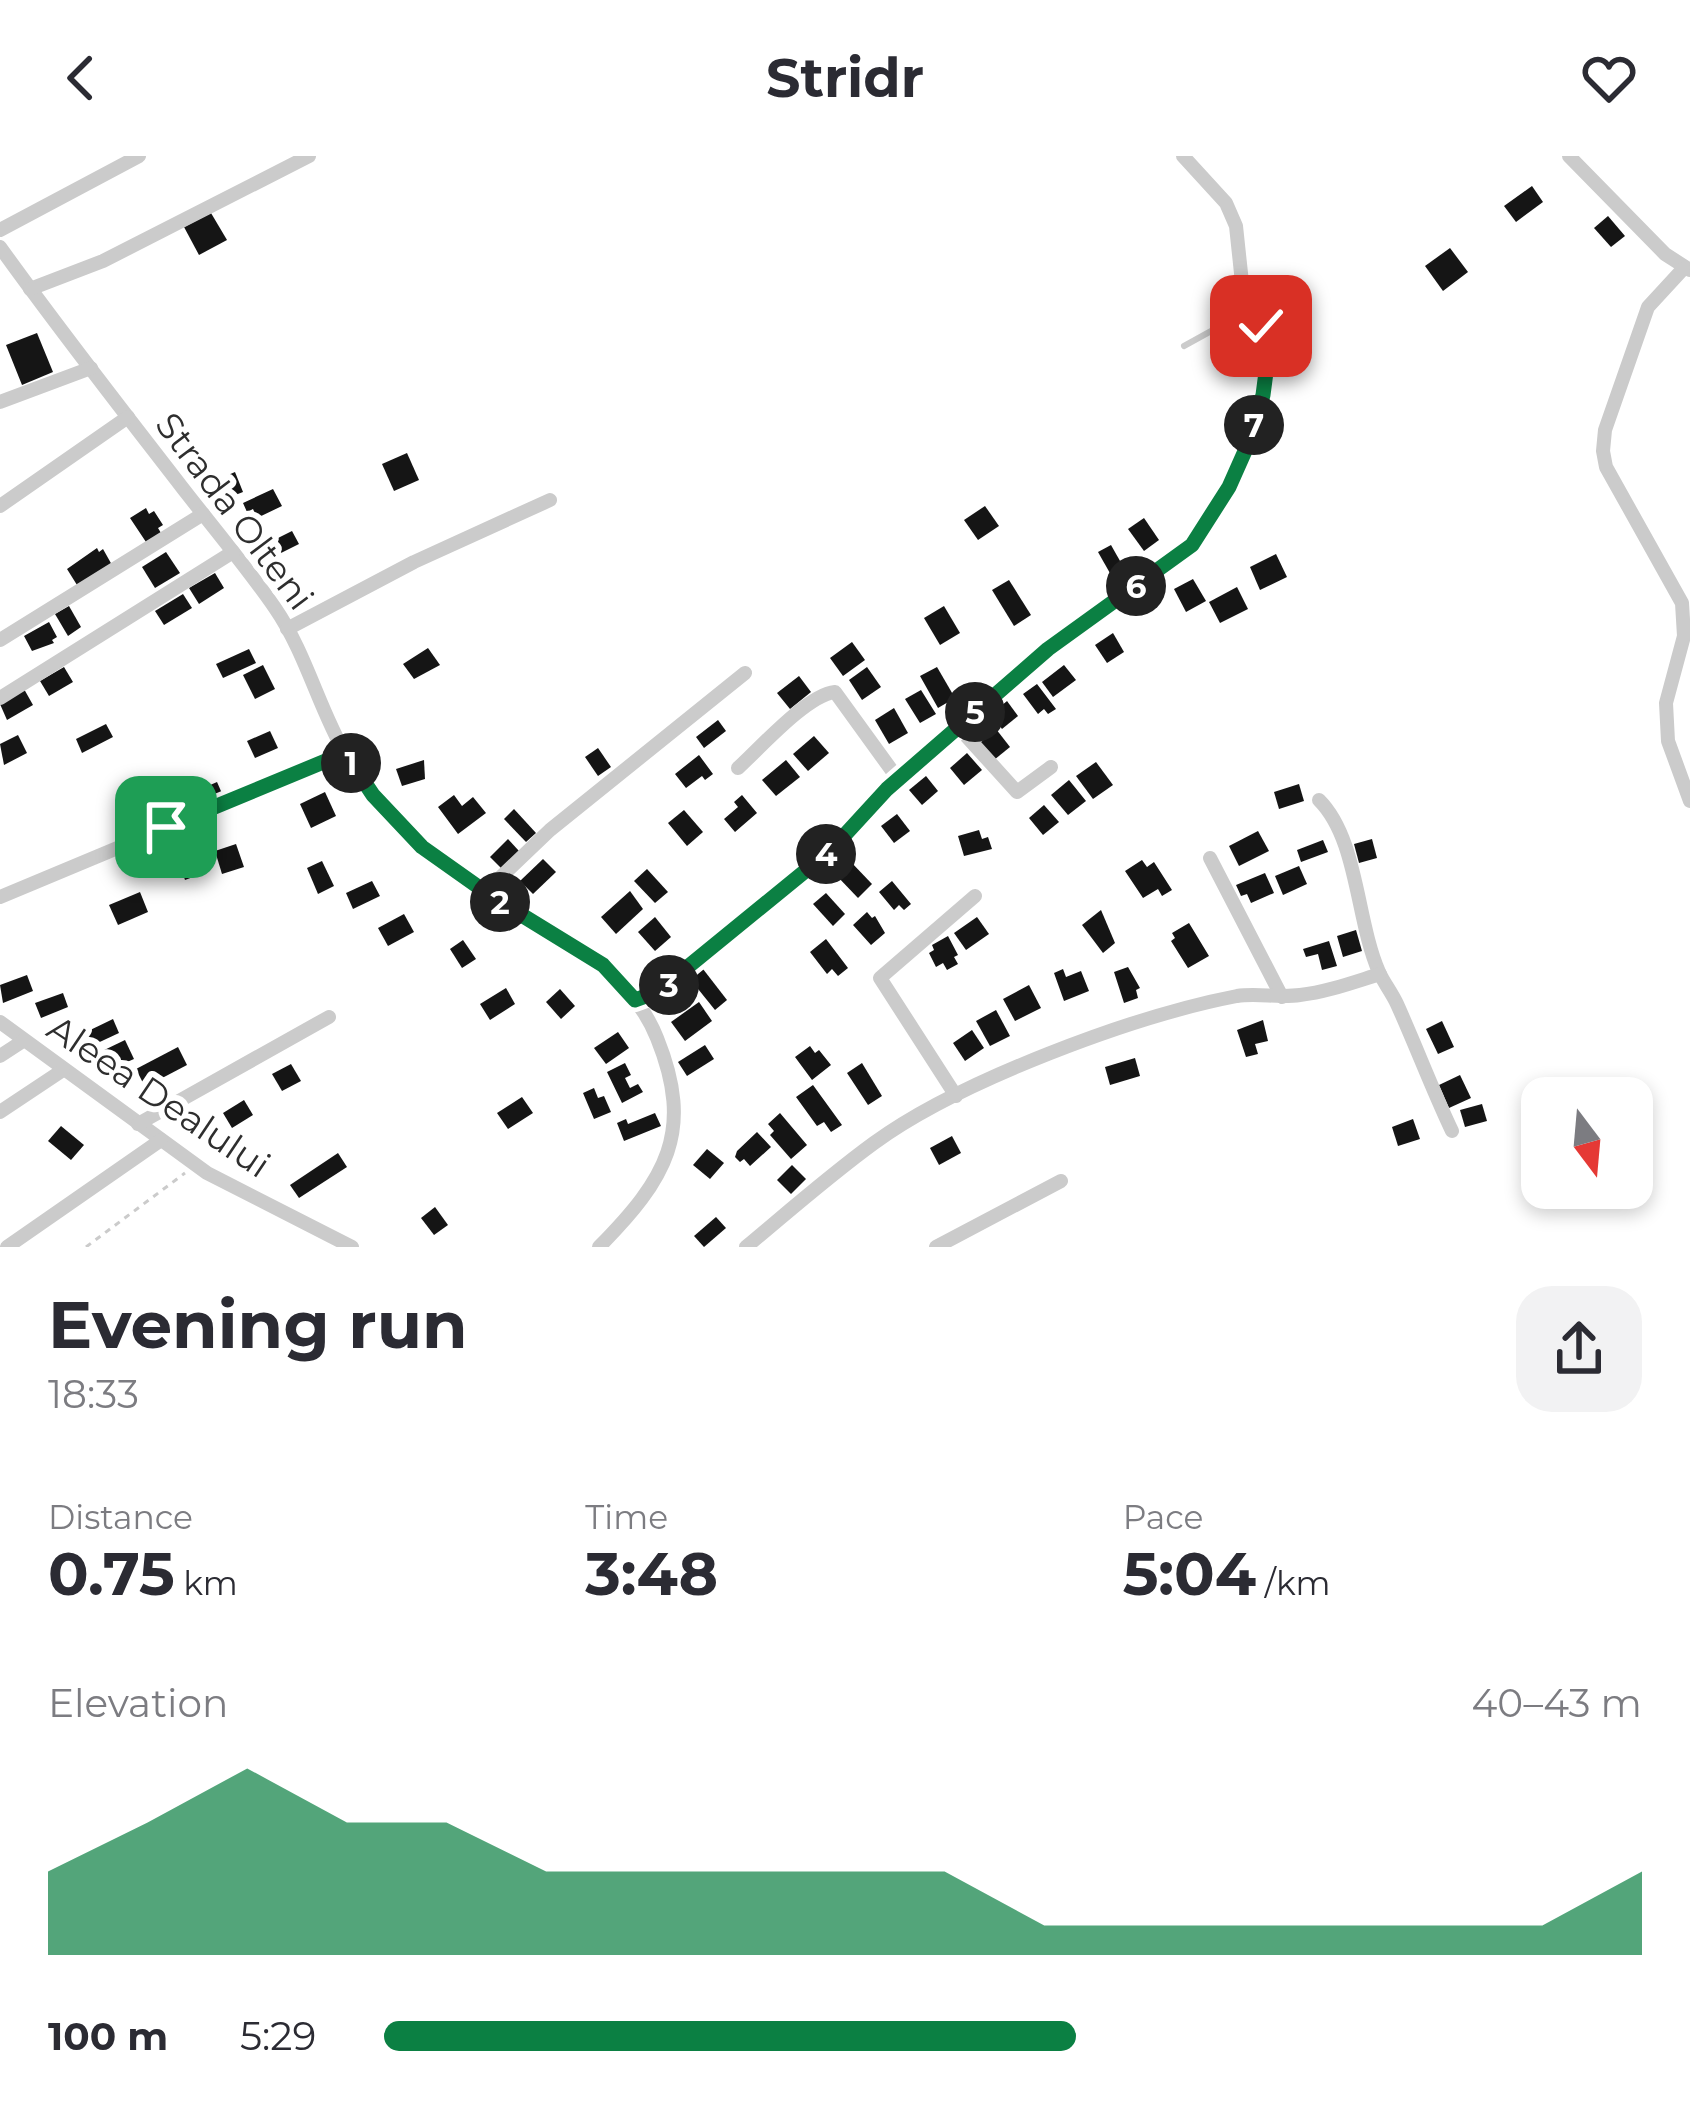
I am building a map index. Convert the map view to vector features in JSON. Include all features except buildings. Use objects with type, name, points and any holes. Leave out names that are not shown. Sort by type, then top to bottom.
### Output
[{"type":"street","points":[[0,230],[139,156]]},
{"type":"street","points":[[30,289],[104,261],[309,156]]},
{"type":"street","points":[[635,1000],[672,983],[831,850],[898,779],[1048,649],[1174,560],[1209,523],[1249,442],[1268,357],[1254,308],[1243,292],[1241,250],[1226,203],[1183,156]]},
{"type":"street","points":[[1569,156],[1686,269],[1648,307],[1605,430],[1603,451],[1606,467],[1682,604],[1684,636],[1666,704],[1668,741],[1690,801]]},
{"type":"street","name":"Strada Olteni","points":[[0,247],[287,629],[345,753],[373,795],[422,847],[603,965],[635,1000],[656,1034],[668,1071],[676,1133],[642,1200],[599,1247]]},
{"type":"street","points":[[0,402],[91,368]]},
{"type":"street","points":[[0,506],[128,417]]},
{"type":"street","points":[[287,629],[414,562],[550,500]]},
{"type":"street","points":[[0,640],[203,514]]},
{"type":"street","points":[[0,698],[233,552]]},
{"type":"street","points":[[485,892],[550,830],[745,673]]},
{"type":"street","points":[[738,767],[811,703],[835,692],[898,779]]},
{"type":"street","points":[[958,727],[1017,792],[1051,767]]},
{"type":"street","points":[[0,897],[345,753]]},
{"type":"street","points":[[1319,800],[1343,835],[1358,912],[1380,974],[1452,1131]]},
{"type":"street","points":[[1210,858],[1282,997]]},
{"type":"street","points":[[956,1096],[880,978],[975,896]]},
{"type":"street","points":[[746,1247],[875,1142],[956,1096],[1101,1036],[1166,1016],[1242,995],[1306,994],[1380,974]]},
{"type":"street","points":[[138,1124],[329,1017]]},
{"type":"street","name":"Aleea Dealului","points":[[0,1022],[196,1165],[352,1247]]},
{"type":"street","points":[[0,1056],[23,1041]]},
{"type":"street","points":[[0,1112],[63,1070]]},
{"type":"street","points":[[7,1247],[161,1140]]},
{"type":"street","points":[[936,1247],[1061,1181]]},
{"type":"street","points":[[320,1247],[333,1238]]},
{"type":"lane","points":[[1184,346],[1254,308]]},
{"type":"path","points":[[86,1247],[196,1165]]},
{"type":"route","points":[[166,827],[345,753],[373,795],[422,847],[603,965],[635,1000],[657,992],[831,850],[887,789],[1048,649],[1192,545],[1229,487],[1249,442],[1268,357],[1261,326]]}]
